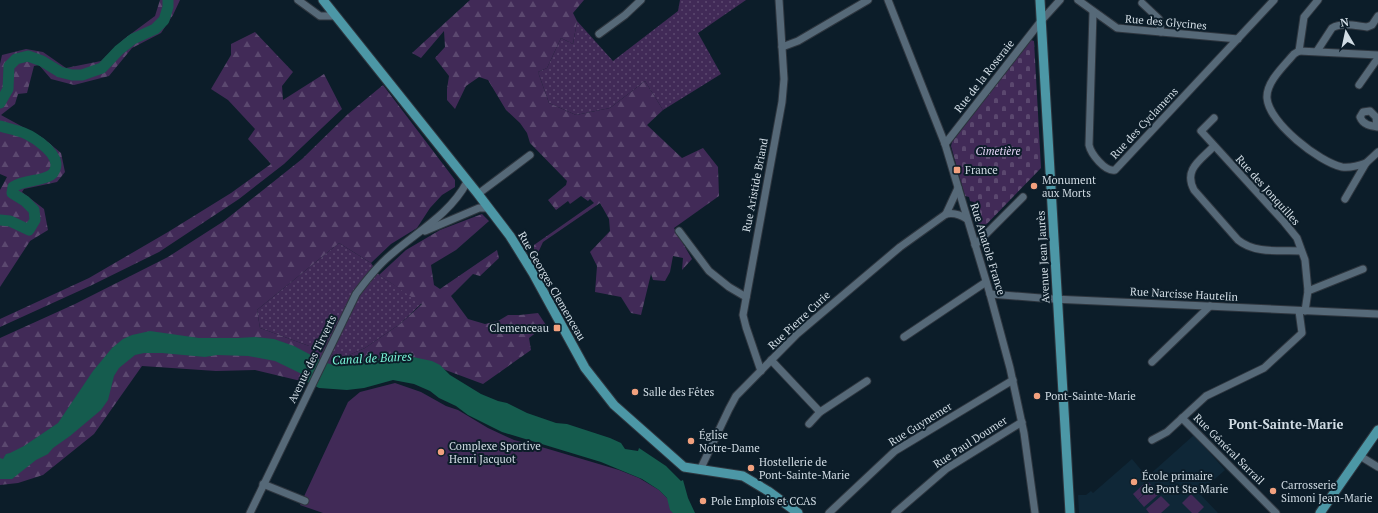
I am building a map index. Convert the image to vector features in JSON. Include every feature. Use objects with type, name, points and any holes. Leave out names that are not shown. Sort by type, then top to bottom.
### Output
[{"type":"main road","name":"Rue Georges Clemenceau","points":[[323,0],[510,236],[533,273],[585,368],[618,409],[680,464],[688,468],[700,470]]},
{"type":"main road","name":"Avenue Jean Jaurès","points":[[1040,0],[1070,513]]},
{"type":"main road","points":[[1320,513],[1378,430]]},
{"type":"main road","points":[[700,470],[743,476],[768,491],[798,513]]},
{"type":"street","points":[[298,0],[320,16],[332,16],[334,14]]},
{"type":"street","points":[[599,34],[625,15],[641,0]]},
{"type":"street","name":"Rue Aristide Briand","points":[[761,371],[743,315],[782,102],[784,79],[779,0]]},
{"type":"street","points":[[782,47],[798,41],[868,0]]},
{"type":"street","name":"Rue de la Roseraie","points":[[945,144],[1060,0]]},
{"type":"street","name":"Rue des Glycines","points":[[1078,0],[1093,12],[1118,28],[1238,39]]},
{"type":"street","name":"Rue des Cyclamens","points":[[1093,12],[1089,145],[1090,150],[1106,168],[1111,171],[1115,170],[1274,0]]},
{"type":"street","points":[[1298,51],[1304,17],[1318,0]]},
{"type":"street","name":"Rue Anatole France","points":[[890,1],[945,144],[990,294],[1013,380],[1022,422],[1035,513]]},
{"type":"street","points":[[1142,3],[1160,19],[1162,32]]},
{"type":"street","points":[[1317,51],[1332,28],[1335,26],[1340,24],[1367,27],[1372,25],[1378,16]]},
{"type":"street","points":[[1359,85],[1378,56],[1298,51],[1294,54],[1269,88],[1267,98],[1271,110],[1289,133],[1298,142],[1316,155],[1341,167],[1354,167],[1372,162]]},
{"type":"street","name":"Rue des Jonquilles","points":[[1182,418],[1206,396],[1264,368],[1302,333],[1302,311],[1308,291],[1305,260],[1296,238],[1284,222],[1201,131],[1214,118]]},
{"type":"street","points":[[1214,146],[1192,170],[1190,182],[1194,190],[1243,245],[1258,249],[1301,251]]},
{"type":"street","points":[[1345,199],[1378,152]]},
{"type":"street","points":[[478,194],[530,155]]},
{"type":"street","name":"Avenue des Tirverts","points":[[250,513],[356,294],[374,271],[385,260],[401,246],[419,234],[456,200],[468,182]]},
{"type":"street","name":"Rue Pierre Curie","points":[[700,470],[736,396],[797,334],[900,247],[946,214],[958,188]]},
{"type":"street","points":[[975,245],[1023,197]]},
{"type":"street","name":"Avenue des Tirverts","points":[[419,234],[472,210],[488,208]]},
{"type":"street","points":[[946,214],[951,212],[967,219]]},
{"type":"street","points":[[679,231],[708,271],[729,287],[746,297]]},
{"type":"street","points":[[1308,291],[1363,269]]},
{"type":"street","points":[[904,337],[986,282]]},
{"type":"street","name":"Rue Narcisse Hautelin","points":[[990,294],[1058,299],[1378,314]]},
{"type":"street","points":[[1152,362],[1210,306]]},
{"type":"street","points":[[771,360],[820,412]]},
{"type":"street","name":"Rue Guynemer","points":[[829,513],[895,450],[1013,380]]},
{"type":"street","points":[[809,424],[820,412],[866,381]]},
{"type":"street","points":[[1152,440],[1167,432],[1182,418]]},
{"type":"street","name":"Rue Général Sarrail","points":[[1182,418],[1276,513]]},
{"type":"street","name":"Rue Paul Doumer","points":[[895,513],[946,469],[1022,422]]},
{"type":"street","points":[[1360,456],[1378,467]]},
{"type":"street","points":[[263,484],[305,501]]},
{"type":"shaded area","points":[[150,331],[199,338],[255,337],[274,339],[294,346],[326,363],[335,365],[346,365],[382,358],[408,356],[432,361],[440,365],[450,375],[481,394],[556,423],[567,424],[610,438],[621,443],[625,449],[638,451],[639,448],[666,466],[681,481],[683,480],[688,498],[695,513],[673,513],[670,510],[667,498],[659,490],[642,479],[601,462],[502,432],[468,415],[456,406],[439,398],[430,391],[414,384],[393,380],[364,388],[347,390],[319,388],[307,382],[306,376],[275,361],[248,356],[217,355],[205,357],[162,353],[144,353],[135,355],[119,368],[114,376],[108,400],[101,410],[53,448],[48,454],[36,460],[12,479],[0,479],[0,458],[3,459],[6,454],[24,446],[58,423],[93,371],[112,348],[123,339],[132,335]]},
{"type":"shaded area","name":"École primaire de Pont Ste Marie","points":[[1194,435],[1225,470],[1199,493],[1218,513],[1079,513],[1078,495],[1086,495],[1091,491],[1093,493],[1132,459],[1147,477]]},
{"type":"green space","points":[[160,0],[180,0],[173,15],[161,33],[132,48],[109,76],[74,85],[51,79],[39,65],[34,66],[27,93],[18,94],[15,104],[1,115],[43,138],[61,153],[65,172],[57,182],[24,189],[22,192],[44,209],[48,230],[30,241],[0,287],[0,190],[7,177],[0,174],[0,64],[2,55],[26,49],[43,52],[66,68],[101,61],[124,39],[155,16]]},
{"type":"green space","points":[[470,0],[584,0],[573,13],[577,21],[573,44],[561,38],[547,68],[538,72],[549,103],[576,115],[610,108],[645,81],[663,110],[647,125],[682,158],[703,148],[718,167],[719,196],[674,228],[692,259],[682,270],[683,258],[673,256],[670,272],[665,281],[653,280],[651,274],[641,315],[631,313],[621,297],[595,292],[597,266],[590,252],[610,231],[609,219],[600,203],[543,242],[537,255],[534,255],[534,245],[594,203],[590,199],[588,201],[581,196],[570,204],[568,201],[556,210],[548,200],[566,185],[567,181],[530,143],[527,133],[520,123],[506,110],[488,80],[479,77],[466,86],[455,109],[447,100],[449,76],[435,58],[445,47],[444,31],[421,58],[412,53]]},
{"type":"green space","points":[[680,0],[746,0],[698,33],[721,74],[663,110],[645,81],[610,108],[576,115],[549,103],[538,72],[547,68],[561,38],[573,44],[577,21],[613,61],[678,11]]},
{"type":"green space","points":[[255,32],[293,72],[282,86],[283,100],[324,74],[342,109],[284,164],[239,199],[159,252],[90,286],[0,327],[0,319],[89,278],[231,193],[271,164],[248,139],[255,129],[228,100],[211,89],[231,55],[231,44]]},
{"type":"green space","name":"Cimetière","points":[[1031,40],[1034,41],[1041,168],[981,230],[978,230],[973,211],[976,208],[974,202],[970,201],[969,197],[965,196],[951,146],[952,142]]},
{"type":"green space","points":[[383,85],[455,180],[455,187],[442,195],[430,208],[417,228],[391,244],[371,263],[339,243],[257,310],[260,328],[342,358],[365,348],[400,324],[422,304],[379,275],[406,250],[440,230],[482,214],[489,221],[456,250],[431,265],[434,285],[440,289],[497,250],[499,258],[480,276],[473,274],[451,296],[468,319],[485,324],[498,321],[508,315],[538,313],[546,325],[529,338],[531,350],[483,384],[416,359],[305,382],[255,370],[216,371],[142,366],[94,434],[43,475],[18,483],[0,485],[0,338],[75,304],[168,257],[224,221],[302,159],[348,114]]},
{"type":"green space","points":[[339,243],[371,263],[379,275],[422,303],[400,324],[365,348],[342,358],[260,328],[257,310]]},
{"type":"green space","name":"Complexe Sportive Henri Jacquot","points":[[395,383],[421,392],[446,406],[458,410],[488,428],[514,440],[619,470],[639,478],[659,490],[669,500],[675,513],[323,513],[300,505],[348,402],[360,392]]},
{"type":"green space","points":[[1147,481],[1152,486],[1138,500],[1133,494]]},
{"type":"green space","points":[[1153,487],[1159,494],[1144,507],[1138,500]]},
{"type":"green space","points":[[1191,494],[1204,507],[1198,513],[1192,513],[1182,503]]},
{"type":"green space","points":[[1161,496],[1170,505],[1161,513],[1149,513],[1146,509]]},
{"type":"waterway","points":[[0,103],[8,89],[9,66],[16,59],[28,56],[42,61],[60,72],[72,75],[82,75],[102,68],[119,50],[133,39],[155,29],[164,20],[168,7],[168,0]]},
{"type":"waterway","points":[[0,126],[29,135],[41,143],[51,153],[56,164],[55,170],[51,175],[42,179],[18,184],[13,187],[12,193],[25,201],[34,210],[35,220],[29,230],[10,221],[0,220]]},
{"type":"place","name":"France","points":[[957,170]]},
{"type":"place","name":"Monument aux Morts","points":[[1034,186]]},
{"type":"place","name":"Clemenceau","points":[[557,328]]},
{"type":"place","name":"Salle des Fêtes","points":[[635,392]]},
{"type":"place","name":"Pont-Sainte-Marie","points":[[1037,396]]},
{"type":"place","name":"Église Notre-Dame","points":[[691,441]]},
{"type":"place","name":"Complexe Sportive Henri Jacquot","points":[[441,452]]},
{"type":"place","name":"Hostellerie de Pont-Sainte-Marie","points":[[751,468]]},
{"type":"place","name":"École primaire de Pont Ste Marie","points":[[1134,482]]},
{"type":"place","name":"Carrosserie Simoni Jean-Marie","points":[[1273,491]]},
{"type":"place","name":"Pole Emplois et CCAS","points":[[703,501]]},
{"type":"district","name":"Pont-Sainte-Marie","points":[[1286,424]]},
{"type":"water label","name":"Canal de Baires","points":[[372,358]]}]
